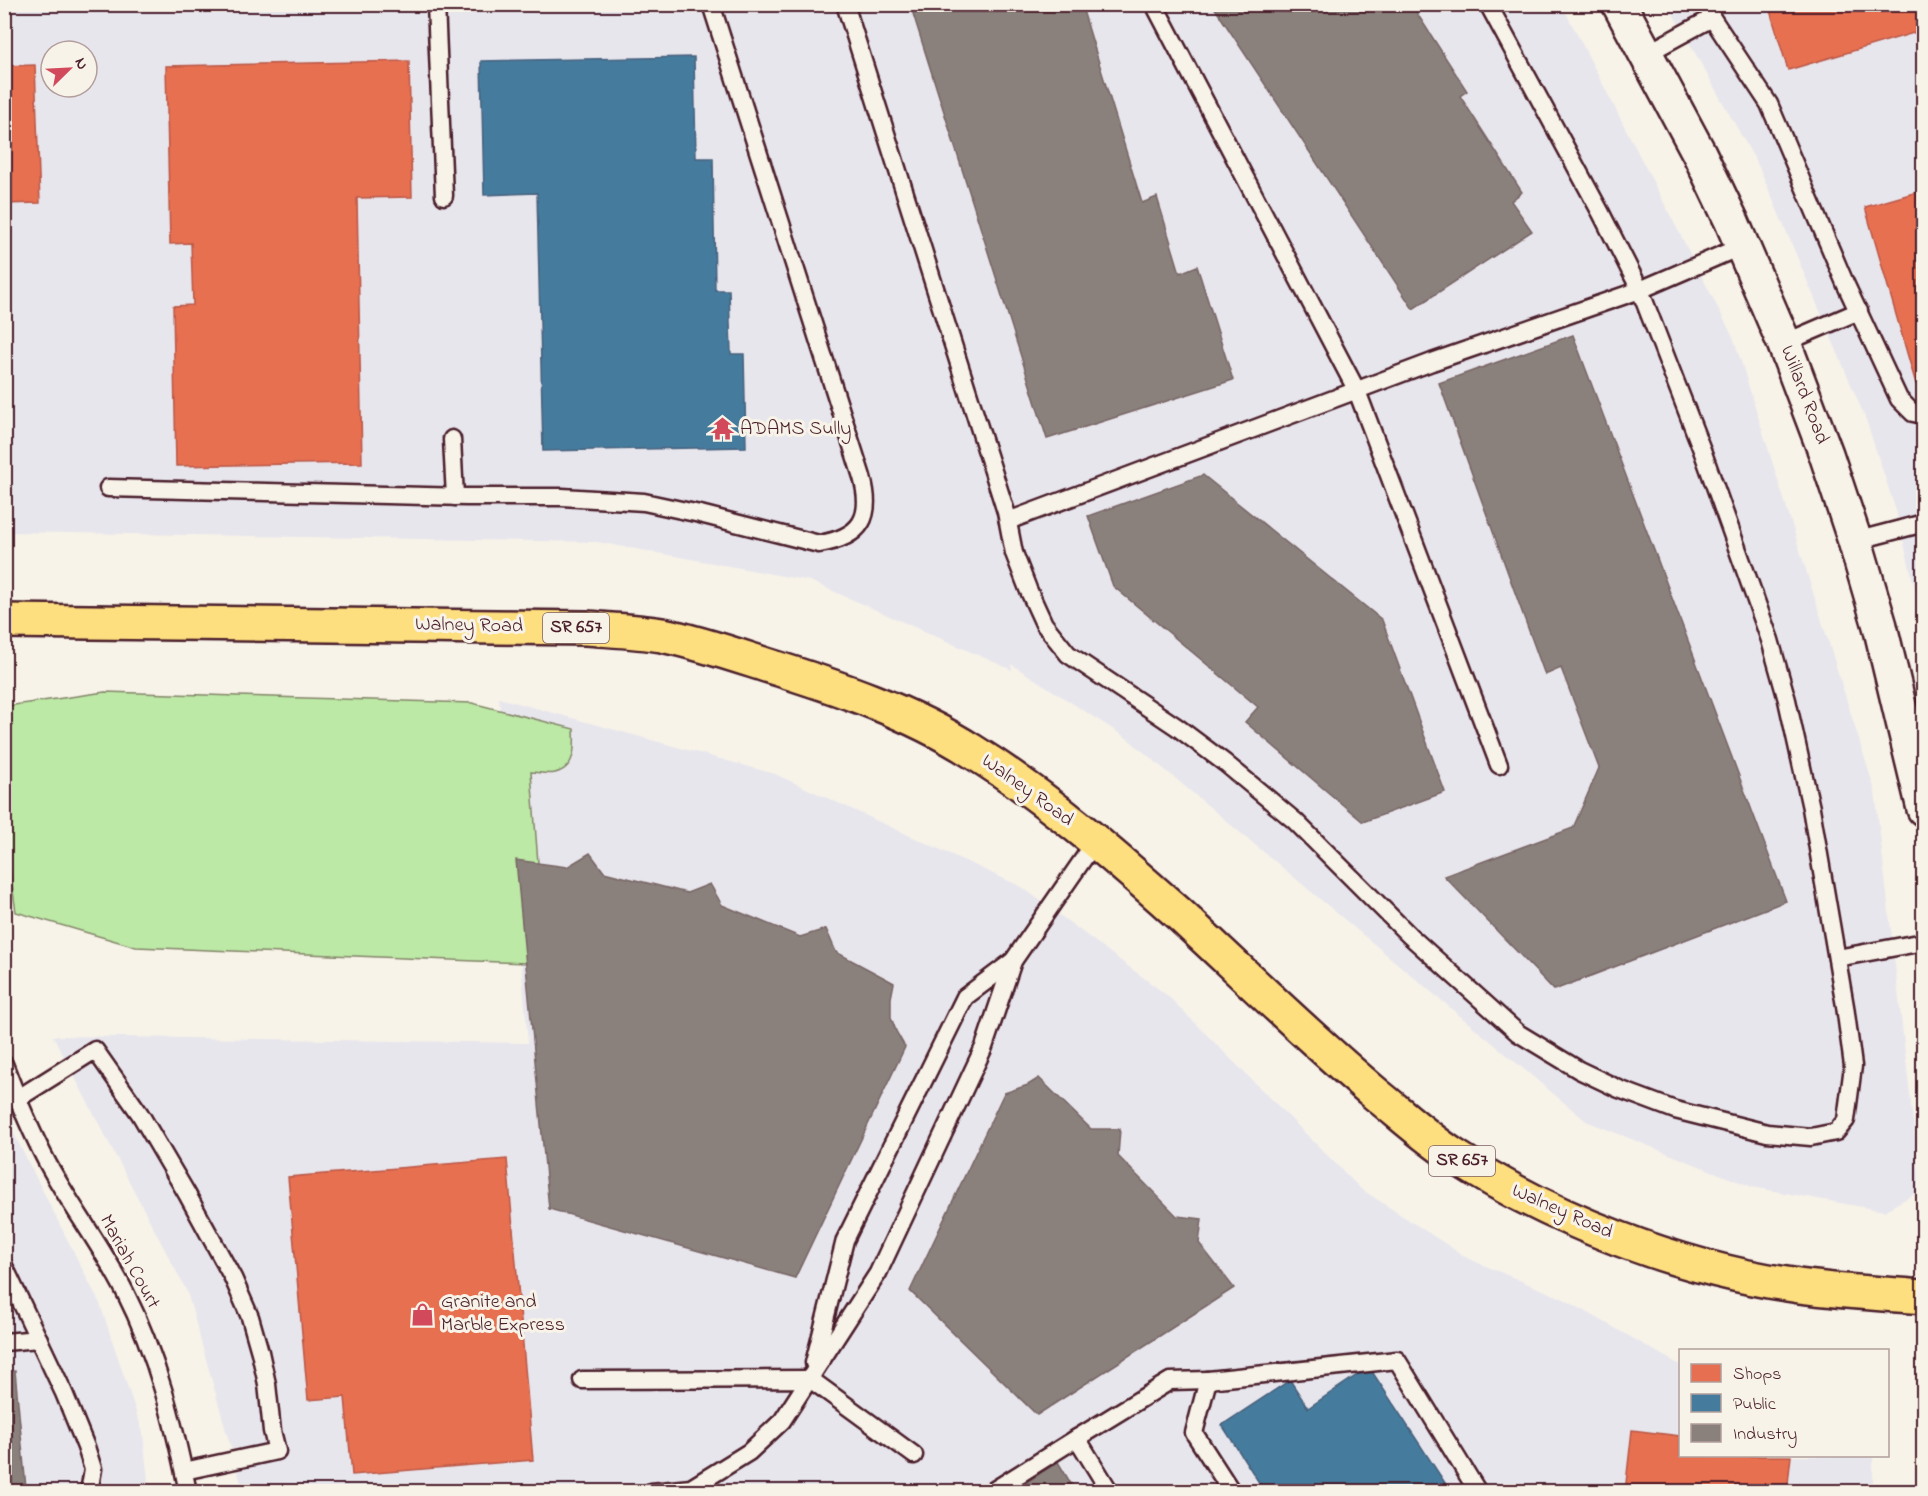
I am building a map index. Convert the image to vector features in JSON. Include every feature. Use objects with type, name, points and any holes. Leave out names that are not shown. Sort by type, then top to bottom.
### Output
[{"type":"main road","name":"Willard Road","points":[[1619,4],[1699,153],[1742,246],[1784,343],[1826,454],[1880,626],[1923,809]]},
{"type":"main road","name":"Walney Road","points":[[4,621],[492,626],[585,628],[662,635],[766,664],[889,707],[969,749],[1034,792],[1177,912],[1274,1005],[1386,1103],[1454,1156],[1518,1194],[1595,1229],[1728,1272],[1793,1285],[1923,1297]]},
{"type":"lane","points":[[436,4],[444,196]]},
{"type":"lane","points":[[108,488],[455,497],[562,497],[644,502],[819,544],[835,542],[853,534],[867,509],[867,496],[862,477],[711,4]]},
{"type":"lane","points":[[845,4],[1008,521],[1014,553],[1044,624],[1068,654],[1177,726],[1295,821],[1410,936],[1518,1033],[1579,1070],[1619,1089],[1675,1110],[1767,1133],[1811,1137],[1836,1132],[1846,1120],[1853,1066],[1811,808],[1787,700],[1770,640],[1706,461],[1640,290],[1488,4]]},
{"type":"lane","points":[[1154,4],[1358,390],[1500,765]]},
{"type":"lane","points":[[1646,54],[1709,11],[1769,104],[1899,399],[1913,413],[1923,415]]},
{"type":"lane","points":[[1008,521],[1432,362],[1640,290],[1742,246]]},
{"type":"lane","points":[[1784,343],[1859,311]]},
{"type":"lane","points":[[452,439],[455,497]]},
{"type":"lane","points":[[1855,541],[1923,523]]},
{"type":"lane","points":[[651,1491],[691,1488],[749,1452],[783,1421],[878,1273],[984,1047],[1013,961],[1095,842]]},
{"type":"lane","points":[[1837,958],[1923,942]]},
{"type":"lane","points":[[810,1378],[845,1240],[965,997],[1013,961]]},
{"type":"lane","points":[[17,1099],[95,1050],[140,1114],[233,1278],[250,1317],[260,1352],[277,1451],[184,1471]]},
{"type":"lane","name":"Mariah Court","points":[[4,1064],[17,1099],[48,1163],[126,1293],[154,1361],[176,1430],[188,1491]]},
{"type":"lane","points":[[4,1266],[75,1418],[93,1469],[89,1491]]},
{"type":"lane","points":[[4,1342],[39,1339]]},
{"type":"lane","points":[[991,1491],[1170,1381],[1208,1380],[1397,1360],[1478,1491]]},
{"type":"lane","points":[[582,1380],[810,1378],[914,1455]]},
{"type":"lane","points":[[1208,1380],[1194,1433],[1232,1491]]},
{"type":"lane","points":[[1077,1438],[1110,1491]]},
{"type":"shaded area","points":[[5,5],[1562,5],[1734,339],[1875,791],[1921,1190],[1884,1211],[1752,1187],[1586,1121],[1128,739],[1011,664],[1012,670],[810,581],[597,542],[5,532]]},
{"type":"shaded area","points":[[1668,5],[1923,5],[1923,622],[1896,511],[1866,420],[1759,167]]},
{"type":"shaded area","points":[[499,698],[775,774],[1022,887],[1168,996],[1361,1189],[1469,1259],[1562,1298],[1679,1364],[1679,1457],[1873,1457],[1873,1491],[243,1491],[187,1292],[53,1036],[528,1043]]},
{"type":"shaded area","points":[[4,1114],[100,1304],[143,1433],[149,1491],[5,1491]]},
{"type":"green space","points":[[105,692],[472,703],[574,729],[573,756],[567,767],[552,774],[531,772],[538,863],[526,963],[136,947],[16,912],[4,829],[4,708]]},
{"type":"building: Shops","points":[[1768,4],[1924,4],[1924,30],[1788,70]]},
{"type":"building: Shops","points":[[409,61],[412,197],[357,198],[362,463],[176,466],[173,306],[193,305],[191,243],[170,244],[166,66]]},
{"type":"building: Shops","points":[[35,65],[40,203],[4,204],[4,66]]},
{"type":"building: Shops","points":[[1924,190],[1924,382],[1916,384],[1865,207]]},
{"type":"building: Shops","points":[[507,1159],[533,1460],[352,1475],[345,1397],[308,1400],[288,1177]]},
{"type":"building: Shops","points":[[1632,1430],[1679,1436],[1679,1457],[1791,1457],[1787,1492],[1625,1492]]},
{"type":"building: Public","points":[[694,57],[696,158],[713,158],[715,290],[729,290],[731,354],[744,354],[746,447],[543,451],[537,193],[484,195],[481,61]]},
{"type":"building: Public","points":[[1369,1367],[1451,1492],[1265,1492],[1222,1425],[1290,1380],[1308,1408]]},
{"type":"building: Industry","points":[[910,4],[1081,4],[1142,203],[1157,197],[1180,273],[1197,266],[1233,380],[1047,439]]},
{"type":"building: Industry","points":[[1212,4],[1411,4],[1467,91],[1460,96],[1522,192],[1511,201],[1532,231],[1413,309]]},
{"type":"building: Industry","points":[[1573,335],[1786,901],[1554,990],[1444,876],[1573,828],[1599,768],[1561,668],[1545,675],[1439,383]]},
{"type":"building: Industry","points":[[1203,475],[1382,620],[1445,792],[1363,822],[1245,722],[1258,707],[1113,586],[1088,516]]},
{"type":"building: Industry","points":[[590,853],[604,872],[687,893],[710,884],[722,905],[800,937],[826,929],[836,952],[894,983],[891,1017],[905,1047],[795,1278],[549,1209],[516,860],[567,867]]},
{"type":"building: Industry","points":[[1039,1078],[1091,1129],[1120,1129],[1118,1156],[1177,1216],[1202,1219],[1199,1243],[1234,1288],[1037,1415],[910,1291],[1004,1093],[1028,1085]]},
{"type":"building: Industry","points":[[15,1371],[26,1488],[4,1490],[4,1372]]},
{"type":"building: Industry","points":[[1058,1462],[1076,1492],[1011,1492]]},
{"type":"place","name":"ADAMS Sully","points":[[722,429]]},
{"type":"place","name":"Granite and Marble Express","points":[[423,1314]]}]
